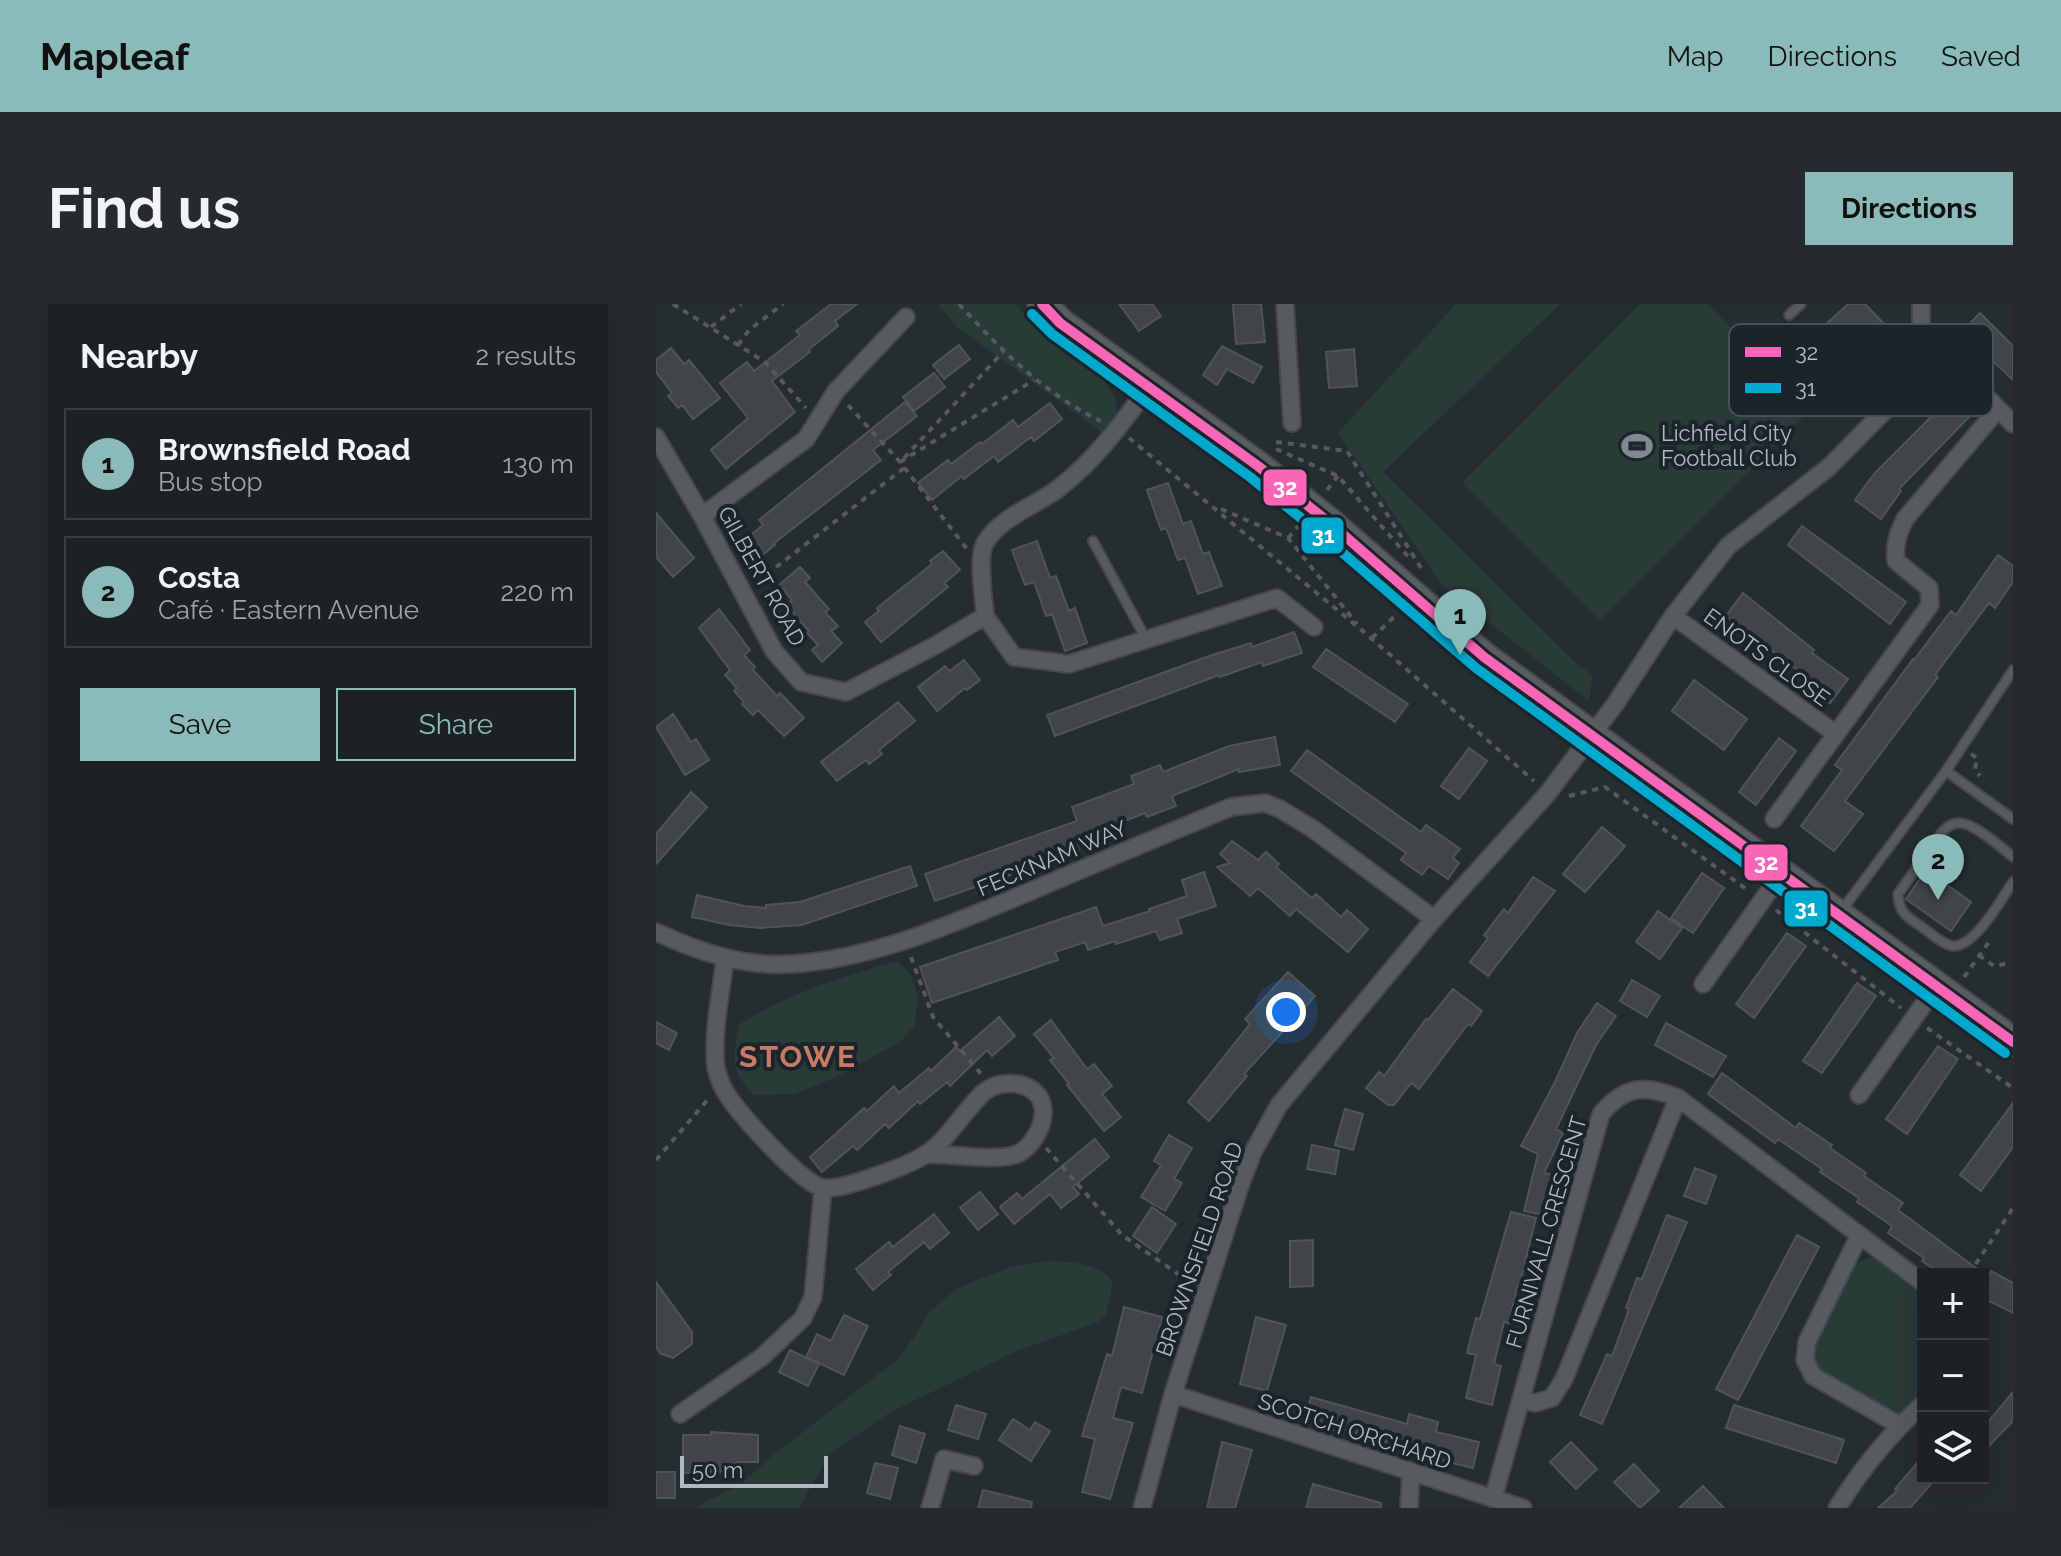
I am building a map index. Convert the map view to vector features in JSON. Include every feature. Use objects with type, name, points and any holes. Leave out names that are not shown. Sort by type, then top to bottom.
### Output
[{"type":"highway","points":[[1042,304],[1060,323],[1258,466],[1331,524],[1484,657],[2013,1042]]},
{"type":"street","points":[[1285,304],[1292,423]]},
{"type":"street","points":[[702,516],[806,439],[836,391],[906,317]]},
{"type":"street","points":[[1148,387],[1089,463],[1057,489],[1005,523],[985,543],[982,569],[985,616],[1014,657],[1069,664],[1277,598],[1314,627]]},
{"type":"street","points":[[1993,404],[2013,424]]},
{"type":"street","name":"ENOTS CLOSE","points":[[1993,415],[1998,409]]},
{"type":"street","name":"BROWNSFIELD ROAD","points":[[1142,1508],[1173,1394],[1253,1152],[1279,1105],[1434,919],[1548,793],[1616,703],[1673,616],[1728,546],[1829,467],[1879,416]]},
{"type":"street","name":"ENOTS CLOSE","points":[[1774,819],[1930,605],[1929,588],[1896,561],[1894,547],[1897,535],[1905,519],[1992,416]]},
{"type":"street","name":"GILBERT ROAD","points":[[656,437],[774,651],[801,682],[846,692],[985,616]]},
{"type":"street","name":"ENOTS CLOSE","points":[[1673,616],[1836,734]]},
{"type":"street","name":"FECKNAM WAY","points":[[656,932],[725,959],[791,964],[842,957],[904,940],[974,915],[1231,807],[1250,803],[1265,803],[1280,809],[1313,829],[1434,919]]},
{"type":"street","points":[[1703,984],[1781,874]]},
{"type":"street","points":[[725,959],[716,1030],[716,1070],[727,1095],[791,1168],[811,1183],[823,1188],[846,1186],[927,1154],[991,1158],[1017,1154],[1031,1144],[1040,1127],[1043,1110],[1039,1098],[1027,1088],[1009,1083],[992,1086],[927,1154]]},
{"type":"street","points":[[1859,1095],[1914,1018],[1943,992]]},
{"type":"street","name":"FURNIVALL CRESCENT","points":[[1493,1499],[1601,1114],[1616,1096],[1639,1089],[1678,1098],[1917,1279]]},
{"type":"street","points":[[1521,1399],[1535,1403],[1552,1398],[1564,1379],[1678,1098]]},
{"type":"street","points":[[680,1414],[762,1357],[803,1318],[813,1297],[823,1188]]},
{"type":"street","points":[[1859,1236],[1807,1342],[1805,1360],[1813,1376],[1899,1425]]},
{"type":"street","name":"SCOTCH ORCHARD","points":[[1173,1394],[1523,1508]]},
{"type":"street","points":[[1837,1508],[1858,1474],[1899,1425],[1917,1409]]},
{"type":"street","points":[[930,1508],[944,1459],[974,1466]]},
{"type":"street","points":[[1409,1508],[1411,1472]]},
{"type":"lane","points":[[1789,315],[1801,304]]},
{"type":"lane","points":[[1093,541],[1147,640]]},
{"type":"lane","points":[[1838,915],[1946,771],[2013,670]]},
{"type":"lane","points":[[1946,771],[2013,819]]},
{"type":"lane","points":[[2013,857],[1969,824],[1959,822],[1948,826],[1898,894],[1898,906],[1903,915],[1950,946],[1961,945],[1976,934],[2013,882]]},
{"type":"path","points":[[673,304],[765,362],[819,420]]},
{"type":"path","points":[[711,327],[741,304]]},
{"type":"path","points":[[738,345],[749,330],[783,304]]},
{"type":"path","points":[[959,304],[1003,352],[1035,379],[1094,418],[1118,429],[1215,507],[1548,793],[1561,799],[1605,787],[1763,901],[1914,1018],[2013,1088]]},
{"type":"path","points":[[900,462],[1003,352]]},
{"type":"path","points":[[900,462],[1035,379]]},
{"type":"path","points":[[836,391],[900,462],[982,569]]},
{"type":"path","points":[[1276,442],[1347,451],[1429,580],[1338,476],[1272,447],[1276,442],[1292,423]]},
{"type":"path","points":[[743,593],[904,468]]},
{"type":"path","points":[[1325,493],[1338,476]]},
{"type":"path","points":[[1215,507],[1288,538],[1364,632]]},
{"type":"path","points":[[1288,538],[1301,523]]},
{"type":"path","points":[[1371,639],[1415,597]]},
{"type":"path","points":[[1960,747],[1977,758],[1975,769],[1988,785]]},
{"type":"path","points":[[1943,992],[1993,936]]},
{"type":"path","points":[[904,940],[933,1017],[992,1086]]},
{"type":"path","points":[[1979,955],[1994,966],[2009,963]]},
{"type":"path","points":[[656,1160],[722,1083]]},
{"type":"path","points":[[1036,1136],[1122,1235],[1206,1293]]},
{"type":"path","points":[[1973,1268],[2013,1208]]},
{"type":"green space","points":[[938,304],[1015,304],[1034,325],[1106,382],[1116,400],[1118,416],[1104,434],[957,327]]},
{"type":"green space","points":[[1456,304],[1560,304],[1383,472],[1577,664],[1593,675],[1589,701],[1443,586],[1338,433]]},
{"type":"green space","name":"Lichfield City Football Club","points":[[1640,304],[1707,304],[1729,326],[1729,416],[1804,416],[1600,620],[1462,483]]},
{"type":"green space","points":[[898,961],[911,975],[918,996],[915,1025],[900,1042],[836,1077],[795,1094],[753,1095],[740,1077],[735,1063],[738,1025],[795,995]]},
{"type":"green space","points":[[1872,1257],[1917,1287],[1917,1399],[1898,1416],[1822,1374],[1815,1361],[1815,1345],[1854,1264]]},
{"type":"green space","points":[[1050,1261],[1085,1265],[1107,1275],[1113,1282],[1106,1315],[1098,1322],[1014,1352],[889,1413],[829,1454],[799,1508],[694,1508],[741,1484],[773,1455],[897,1360],[929,1312],[958,1288],[1010,1267]]},
{"type":"building","points":[[831,304],[857,304],[835,321],[838,326],[808,350],[810,352],[772,381],[795,412],[726,469],[711,450],[748,418],[720,383],[747,362],[754,371],[800,335],[796,331]]},
{"type":"building","points":[[1119,304],[1152,304],[1161,316],[1139,331]]},
{"type":"building","points":[[1233,304],[1261,304],[1265,342],[1236,344]]},
{"type":"building","points":[[1848,304],[1865,304],[1884,324],[1826,324]]},
{"type":"building","points":[[1980,313],[1991,324],[1970,324]]},
{"type":"building","points":[[1993,326],[2013,346],[2013,380],[1993,361]]},
{"type":"building","points":[[959,345],[970,359],[944,379],[933,365]]},
{"type":"building","points":[[1222,346],[1262,367],[1253,383],[1227,369],[1217,385],[1203,375]]},
{"type":"building","points":[[671,348],[684,364],[689,360],[720,398],[693,419],[682,405],[678,408],[668,396],[672,393],[656,372],[656,360]]},
{"type":"building","points":[[1354,349],[1357,386],[1329,388],[1326,352]]},
{"type":"building","points":[[934,373],[945,387],[914,411],[903,397]]},
{"type":"building","points":[[905,402],[917,416],[873,450],[881,460],[761,556],[747,538],[763,525],[759,520]]},
{"type":"building","points":[[1050,403],[1062,419],[1034,441],[1031,437],[998,462],[994,456],[932,500],[918,483],[948,460],[951,464],[980,442],[982,444],[1013,420],[1018,427]]},
{"type":"building","points":[[1932,416],[1970,416],[1899,489],[1901,491],[1881,519],[1855,500],[1874,474]]},
{"type":"building","points":[[1168,483],[1183,524],[1191,521],[1203,554],[1209,552],[1222,586],[1198,594],[1185,558],[1178,560],[1166,528],[1161,530],[1147,490]]},
{"type":"building","points":[[656,513],[694,558],[673,577],[656,557]]},
{"type":"building","points":[[1802,526],[1906,602],[1890,624],[1788,545]]},
{"type":"building","points":[[1037,541],[1050,578],[1056,576],[1069,611],[1075,608],[1087,643],[1065,651],[1052,614],[1046,616],[1034,582],[1025,585],[1012,550]]},
{"type":"building","points":[[943,551],[960,570],[944,583],[948,587],[881,642],[865,622]]},
{"type":"building","points":[[1998,555],[2013,566],[2013,582],[1995,608],[1989,603],[1845,801],[1863,814],[1834,851],[1801,826],[1842,770],[1835,765],[1951,611],[1956,615]]},
{"type":"building","points":[[800,567],[810,578],[805,582],[829,609],[825,612],[838,626],[831,631],[842,643],[822,662],[812,650],[818,645],[786,605],[792,600],[779,585]]},
{"type":"building","points":[[1743,593],[1814,650],[1812,653],[1848,679],[1830,703],[1804,683],[1808,678],[1726,616]]},
{"type":"building","points":[[719,609],[750,650],[744,655],[755,667],[753,670],[777,696],[780,693],[804,718],[784,736],[758,710],[753,715],[742,704],[744,702],[734,691],[737,688],[725,675],[730,670],[699,628]]},
{"type":"building","points":[[1294,632],[1302,653],[1263,666],[1262,662],[1219,675],[1055,736],[1047,715],[1209,656],[1251,643],[1252,647]]},
{"type":"building","points":[[1326,649],[1408,704],[1395,722],[1313,667]]},
{"type":"building","points":[[964,660],[980,680],[937,711],[918,687],[945,666],[950,671]]},
{"type":"building","points":[[1694,680],[1747,719],[1724,750],[1672,711]]},
{"type":"building","points":[[898,702],[915,721],[879,750],[882,754],[869,764],[866,760],[837,781],[821,762]]},
{"type":"building","points":[[673,714],[691,742],[696,739],[709,760],[685,775],[656,727]]},
{"type":"building","points":[[1275,737],[1280,765],[1239,772],[1239,769],[1172,796],[1176,806],[1147,817],[1145,813],[1076,840],[1079,851],[935,901],[925,874],[1077,821],[1072,807],[1134,784],[1131,776],[1160,765],[1163,772],[1229,746]]},
{"type":"building","points":[[1779,738],[1796,751],[1756,805],[1739,792]]},
{"type":"building","points":[[1469,748],[1487,761],[1459,799],[1441,786]]},
{"type":"building","points":[[1307,750],[1421,832],[1426,825],[1460,849],[1453,858],[1459,863],[1448,879],[1429,866],[1422,875],[1401,860],[1406,853],[1291,771]]},
{"type":"building","points":[[691,792],[707,807],[656,864],[656,834]]},
{"type":"building","points":[[1602,827],[1625,846],[1585,892],[1563,874]]},
{"type":"building","points":[[1232,841],[1258,860],[1266,852],[1279,864],[1276,867],[1312,898],[1316,894],[1341,917],[1347,910],[1368,929],[1348,952],[1296,909],[1290,916],[1258,888],[1250,896],[1217,867],[1230,863],[1220,854]]},
{"type":"building","points":[[910,866],[917,886],[802,925],[760,928],[692,917],[697,895],[766,908],[766,905],[800,902]]},
{"type":"building","points":[[1926,870],[1971,902],[1951,931],[1906,899]]},
{"type":"building","points":[[1204,872],[1216,906],[1177,919],[1182,933],[1160,940],[1156,931],[1088,950],[1085,942],[1055,952],[1058,960],[932,1003],[920,967],[1096,907],[1103,926],[1150,911],[1187,896],[1182,880]]},
{"type":"building","points":[[1702,873],[1724,888],[1693,933],[1671,918]]},
{"type":"building","points":[[1533,877],[1555,891],[1488,976],[1470,962],[1488,938],[1484,935],[1504,909],[1508,913]]},
{"type":"building","points":[[1658,911],[1682,928],[1660,959],[1636,942]]},
{"type":"building","points":[[1787,933],[1806,946],[1754,1018],[1736,1004]]},
{"type":"building","points":[[1288,972],[1315,996],[1244,1074],[1247,1076],[1209,1121],[1188,1102],[1250,1024],[1245,1019]]},
{"type":"building","points":[[1632,980],[1660,996],[1647,1017],[1620,1001]]},
{"type":"building","points":[[1857,983],[1876,996],[1822,1073],[1803,1061]]},
{"type":"building","points":[[1453,989],[1482,1011],[1471,1026],[1468,1024],[1419,1089],[1411,1083],[1394,1105],[1388,1105],[1366,1088],[1379,1072],[1384,1076],[1426,1019]]},
{"type":"building","points":[[1597,1003],[1616,1016],[1596,1045],[1556,1129],[1563,1133],[1544,1173],[1557,1176],[1548,1216],[1524,1211],[1538,1154],[1521,1146],[1577,1033]]},
{"type":"building","points":[[999,1017],[1015,1036],[992,1056],[987,1050],[950,1086],[947,1082],[920,1104],[918,1101],[889,1128],[885,1124],[857,1150],[853,1146],[822,1172],[810,1157],[864,1108],[867,1111],[894,1086],[899,1093],[929,1068],[931,1071],[956,1047],[960,1051]]},
{"type":"building","points":[[1051,1020],[1087,1069],[1094,1064],[1112,1086],[1102,1094],[1121,1117],[1104,1131],[1067,1085],[1050,1060],[1054,1058],[1034,1034]]},
{"type":"building","points":[[656,1022],[677,1033],[669,1050],[656,1043]]},
{"type":"building","points":[[1666,1023],[1726,1056],[1713,1077],[1655,1045]]},
{"type":"building","points":[[1938,1046],[1958,1059],[1907,1134],[1886,1119]]},
{"type":"building","points":[[1722,1073],[1796,1128],[1799,1123],[1832,1145],[1830,1148],[1866,1173],[1864,1176],[1903,1203],[1898,1210],[1976,1268],[1932,1268],[1922,1261],[1924,1258],[1888,1233],[1892,1226],[1857,1202],[1859,1198],[1820,1172],[1822,1169],[1778,1139],[1775,1143],[1708,1094]]},
{"type":"building","points":[[2013,1103],[2013,1147],[1981,1191],[1960,1175]]},
{"type":"building","points":[[1345,1109],[1363,1114],[1353,1150],[1335,1145]]},
{"type":"building","points":[[1169,1135],[1192,1148],[1174,1179],[1182,1183],[1165,1211],[1141,1197],[1161,1165],[1154,1161]]},
{"type":"building","points":[[1095,1139],[1109,1157],[1073,1187],[1079,1194],[1061,1208],[1050,1194],[1014,1224],[1000,1207],[1017,1193],[1022,1199]]},
{"type":"building","points":[[1312,1145],[1339,1151],[1335,1174],[1307,1169]]},
{"type":"building","points":[[1695,1168],[1716,1176],[1706,1204],[1684,1196]]},
{"type":"building","points":[[980,1192],[998,1214],[978,1230],[960,1208]]},
{"type":"building","points":[[1152,1207],[1176,1224],[1157,1253],[1133,1236]]},
{"type":"building","points":[[1511,1212],[1536,1218],[1509,1323],[1504,1322],[1494,1364],[1501,1366],[1492,1405],[1466,1398],[1476,1355],[1467,1353]]},
{"type":"building","points":[[934,1214],[949,1233],[930,1249],[924,1242],[888,1272],[891,1275],[873,1290],[856,1269],[889,1242],[893,1247]]},
{"type":"building","points":[[1667,1215],[1687,1222],[1602,1424],[1580,1415],[1607,1354],[1612,1356],[1637,1278],[1642,1279]]},
{"type":"building","points":[[1797,1235],[1819,1247],[1738,1400],[1716,1389]]},
{"type":"building","points":[[1313,1240],[1313,1286],[1290,1287],[1290,1241]]},
{"type":"building","points":[[1991,1271],[2013,1283],[2013,1313],[1989,1301]]},
{"type":"building","points":[[656,1282],[692,1332],[692,1344],[673,1358],[661,1354],[656,1347]]},
{"type":"building","points":[[1124,1307],[1162,1317],[1142,1393],[1121,1387],[1113,1418],[1133,1423],[1110,1499],[1082,1492],[1095,1439],[1082,1436],[1107,1354],[1112,1356]]},
{"type":"building","points":[[844,1315],[868,1326],[844,1375],[806,1357],[817,1334],[831,1341]]},
{"type":"building","points":[[1256,1317],[1286,1325],[1267,1391],[1240,1384]]},
{"type":"building","points":[[790,1350],[819,1364],[808,1386],[779,1372]]},
{"type":"building","points":[[2013,1392],[2013,1421],[1989,1446],[1989,1421]]},
{"type":"building","points":[[1311,1397],[1407,1424],[1409,1414],[1438,1422],[1436,1432],[1479,1442],[1473,1468],[1436,1459],[1438,1449],[1394,1437],[1392,1444],[1342,1429],[1341,1432],[1304,1422]]},
{"type":"building","points":[[956,1405],[986,1414],[978,1439],[948,1430]]},
{"type":"building","points":[[1734,1405],[1844,1440],[1836,1463],[1726,1428]]},
{"type":"building","points":[[1013,1419],[1030,1430],[1035,1422],[1050,1431],[1031,1461],[999,1440]]},
{"type":"building","points":[[900,1426],[925,1434],[916,1463],[892,1455]]},
{"type":"building","points":[[711,1432],[758,1435],[758,1462],[737,1462],[737,1471],[683,1473],[683,1435],[711,1435]]},
{"type":"building","points":[[1222,1442],[1252,1450],[1235,1508],[1207,1508]]},
{"type":"building","points":[[1571,1442],[1597,1469],[1576,1489],[1550,1462]]},
{"type":"building","points":[[875,1463],[898,1468],[890,1499],[867,1493]]},
{"type":"building","points":[[1917,1463],[1917,1484],[1931,1484],[1910,1508],[1878,1508],[1897,1491],[1895,1489]]},
{"type":"building","points":[[1634,1464],[1659,1491],[1640,1508],[1614,1482]]},
{"type":"building","points":[[656,1472],[675,1472],[675,1498],[656,1498]]},
{"type":"building","points":[[1313,1484],[1381,1503],[1381,1508],[1306,1508]]},
{"type":"building","points":[[1703,1486],[1724,1508],[1679,1508]]},
{"type":"building","points":[[983,1490],[1032,1502],[1031,1508],[978,1508]]},
{"type":"transit line","name":"32","points":[[1042,304],[1060,323],[1258,466],[1331,524],[1484,657],[2013,1042]]},
{"type":"transit line","name":"31","points":[[1032,314],[1052,334],[1250,477],[1476,668],[2005,1053]]},
{"type":"place","name":"Lichfield City Football Club","points":[[1637,446]]},
{"type":"place","name":"Brownsfield Road","points":[[1460,655]]},
{"type":"place","name":"Costa","points":[[1938,900]]},
{"type":"district","name":"STOWE","points":[[798,1056]]}]
